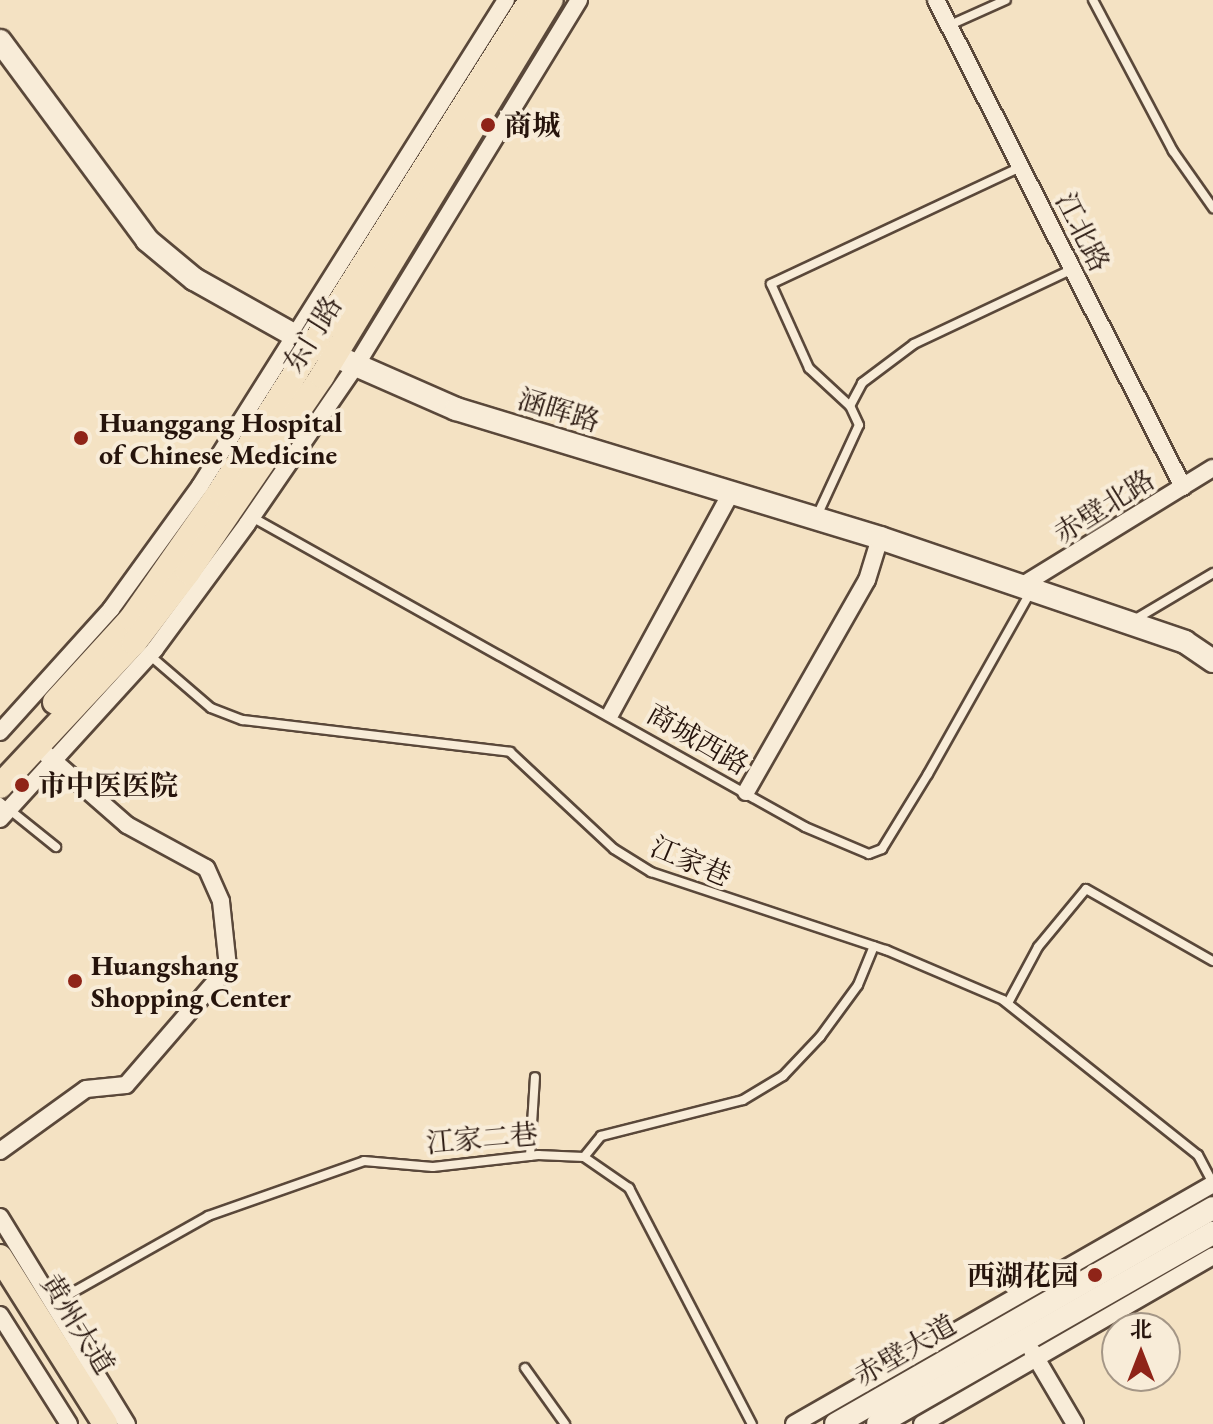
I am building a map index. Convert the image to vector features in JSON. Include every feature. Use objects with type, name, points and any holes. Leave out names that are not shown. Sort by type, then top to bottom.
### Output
[{"type":"main road","name":"东门路","points":[[2,804],[142,649],[242,512],[324,352],[531,0]]},
{"type":"main road","name":"东门路","points":[[0,764],[131,619],[324,352],[551,0]]},
{"type":"main road","name":"黄州大道","points":[[0,1257],[47,1308],[105,1424]]},
{"type":"main road","name":"黄州大道","points":[[0,1278],[91,1424]]},
{"type":"street","points":[[324,352],[506,0]]},
{"type":"street","points":[[0,732],[111,609],[200,486],[324,352],[579,0]]},
{"type":"street","name":"江北路","points":[[936,0],[1183,487]]},
{"type":"street","name":"涵晖路","points":[[0,41],[128,222],[194,279],[324,352],[456,409],[880,538],[1129,622],[1213,661]]},
{"type":"street","name":"赤壁北路","points":[[1026,588],[1213,468]]},
{"type":"street","points":[[611,713],[731,493]]},
{"type":"street","points":[[746,792],[867,580],[880,538]]},
{"type":"street","points":[[0,1151],[86,1089],[126,1085],[228,967],[221,901],[206,868],[127,825],[45,753]]},
{"type":"street","points":[[794,1424],[1213,1183]]},
{"type":"street","name":"赤壁大道","points":[[836,1424],[1213,1208]]},
{"type":"street","points":[[0,1217],[47,1308],[127,1424]]},
{"type":"street","name":"赤壁大道","points":[[878,1424],[1031,1349],[1213,1233]]},
{"type":"street","points":[[922,1424],[1031,1349],[1213,1256]]},
{"type":"street","points":[[0,1315],[69,1424]]},
{"type":"street","points":[[1031,1349],[1075,1424]]},
{"type":"lane","points":[[950,25],[1006,0]]},
{"type":"lane","points":[[1093,0],[1173,151],[1213,208]]},
{"type":"lane","points":[[815,518],[859,425],[850,406],[809,368],[771,284],[1021,167]]},
{"type":"lane","points":[[850,406],[862,383],[914,344],[1073,269]]},
{"type":"lane","name":"商城西路","points":[[242,512],[611,713],[746,792],[869,854],[882,849],[1026,588]]},
{"type":"lane","points":[[1129,622],[1213,573]]},
{"type":"lane","name":"江家巷","points":[[142,649],[211,708],[243,720],[510,752],[614,849],[651,872],[874,946],[1008,1003],[1198,1155],[1213,1183]]},
{"type":"lane","points":[[2,804],[56,847]]},
{"type":"lane","points":[[1008,1003],[1038,947],[1086,889],[1213,961]]},
{"type":"lane","points":[[752,1424],[629,1188],[584,1157],[601,1136],[743,1100],[783,1076],[858,985],[874,946]]},
{"type":"lane","points":[[530,1156],[535,1077]]},
{"type":"lane","name":"江家二巷","points":[[47,1308],[208,1216],[364,1161],[433,1167],[530,1156],[584,1157]]},
{"type":"lane","points":[[525,1368],[565,1424]]},
{"type":"place","name":"商城","points":[[488,125]]},
{"type":"place","name":"Huanggang Hospital of Chinese Medicine","points":[[81,438]]},
{"type":"place","name":"市中医医院","points":[[22,785]]},
{"type":"place","name":"Huangshang Shopping Center","points":[[75,981]]},
{"type":"place","name":"西湖花园","points":[[1095,1275]]}]
